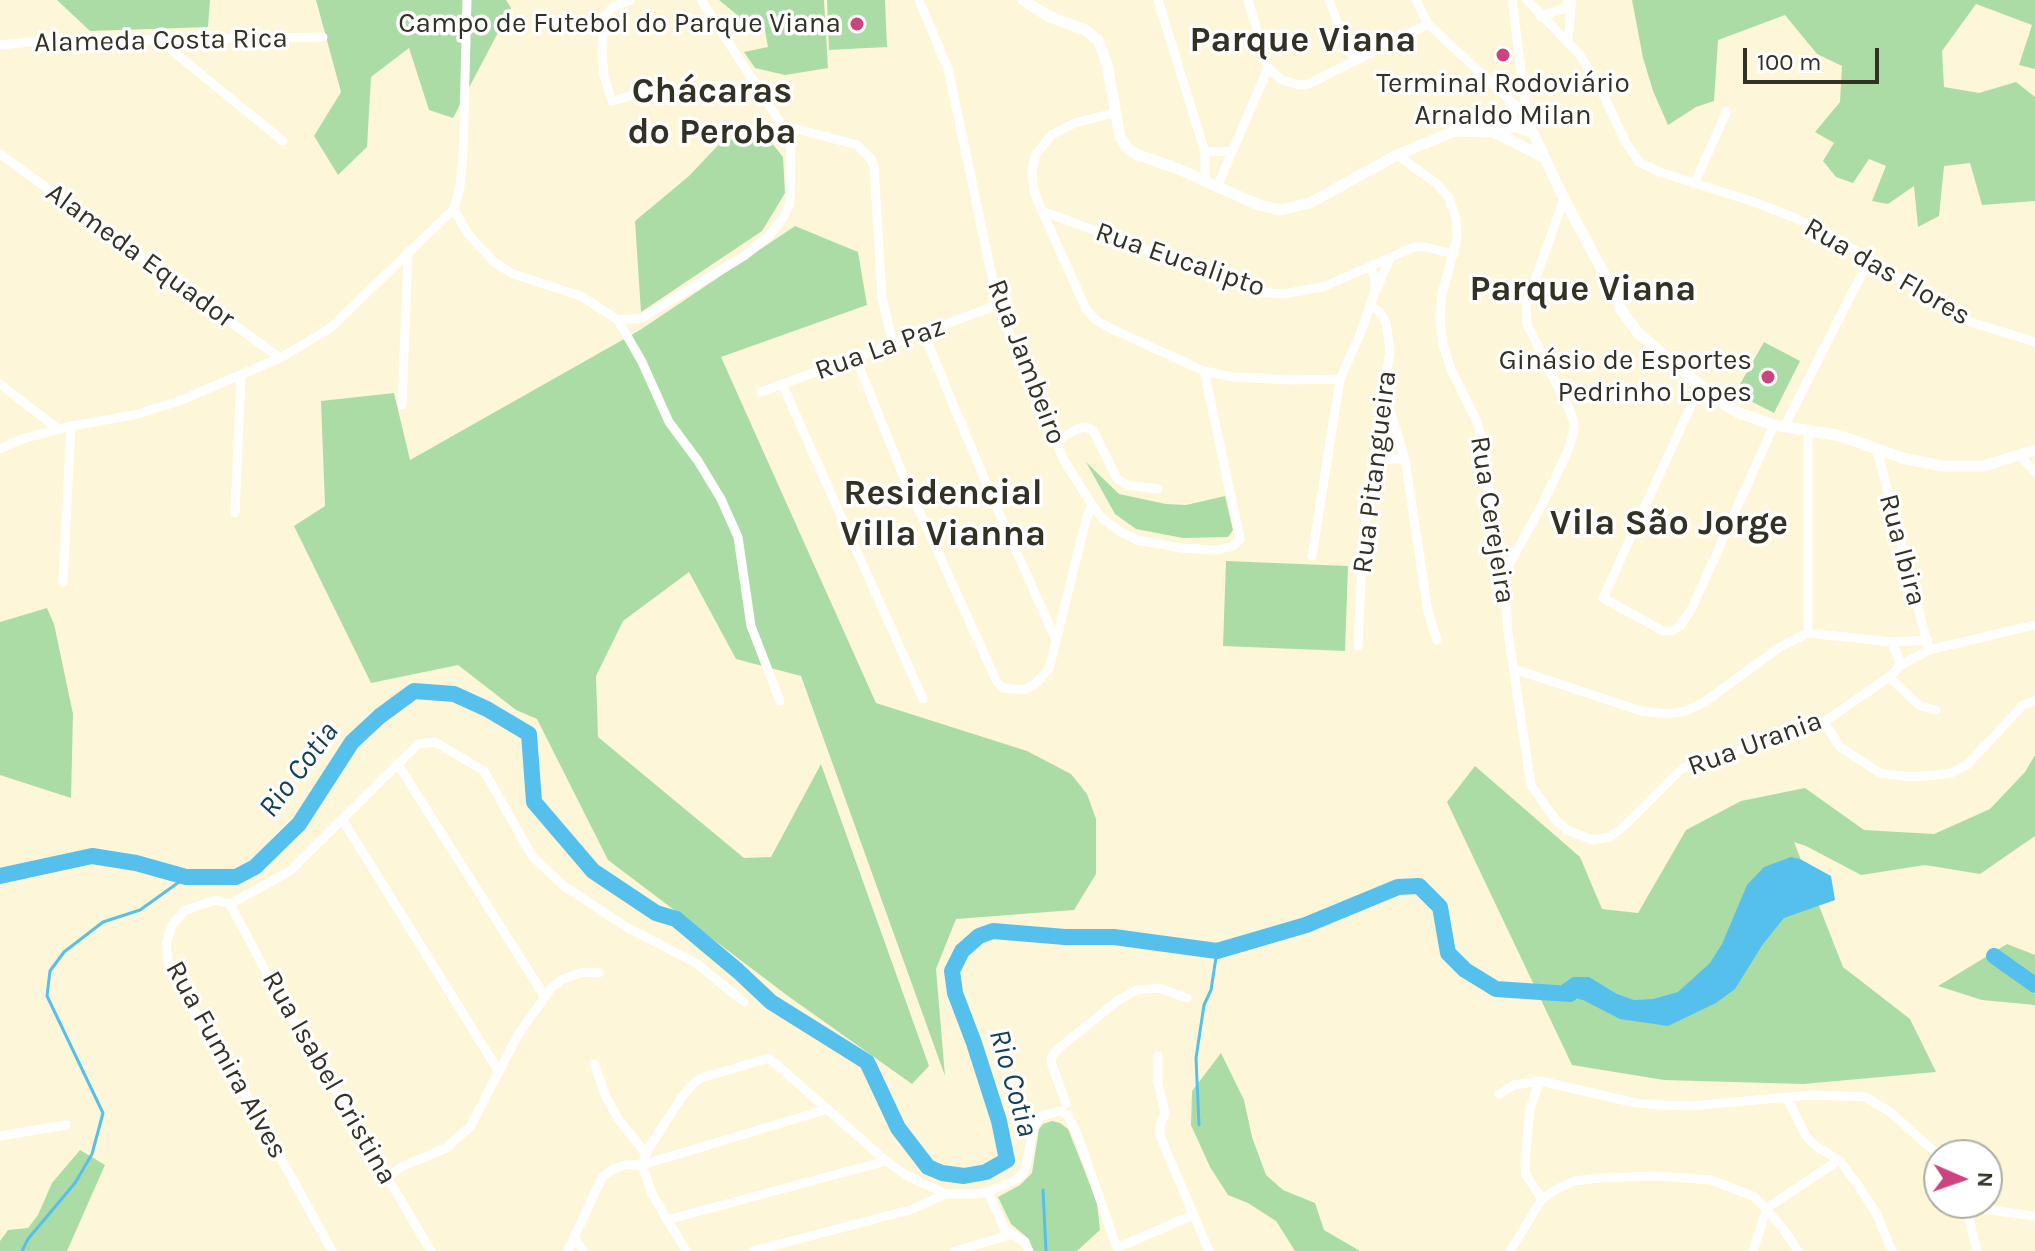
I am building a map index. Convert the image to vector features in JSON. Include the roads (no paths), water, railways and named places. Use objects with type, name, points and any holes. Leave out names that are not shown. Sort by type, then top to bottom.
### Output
[{"type":"main road","points":[[1023,0],[1048,16],[1085,30],[1098,40],[1107,64],[1120,137],[1128,149],[1269,209],[1310,203],[1397,155],[1455,131],[1494,132],[1515,127],[1535,138],[1620,308],[1638,333],[1719,401],[1739,413],[1779,426],[1841,436],[1902,458],[1956,467],[1984,466],[2035,450]]},
{"type":"main road","points":[[1515,127],[1522,145]]},
{"type":"main road","points":[[1494,132],[1544,158]]},
{"type":"main road","points":[[1522,145],[1535,138]]},
{"type":"street","points":[[0,449],[58,429],[134,415],[179,401],[280,358],[329,329],[454,209],[460,186],[464,142],[467,0]]},
{"type":"street","points":[[630,0],[613,7],[604,18],[604,76],[612,101],[645,92]]},
{"type":"street","points":[[618,320],[642,318],[744,256],[769,236],[783,218],[790,202],[791,150],[782,125],[701,0]]},
{"type":"street","name":"Rua Jambeiro","points":[[919,0],[948,69],[998,305],[1055,442],[1092,505],[1103,519],[1137,540],[1198,550],[1227,549],[1237,544],[1240,533],[1204,371]]},
{"type":"street","points":[[1158,0],[1205,152],[1205,181]]},
{"type":"street","points":[[1248,0],[1268,68],[1282,80],[1299,85],[1309,84],[1428,24]]},
{"type":"street","points":[[1329,0],[1355,60]]},
{"type":"street","points":[[1416,0],[1428,24],[1527,116]]},
{"type":"street","points":[[1512,0],[1527,116],[1535,138]]},
{"type":"street","name":"Rua das Flores","points":[[1527,0],[1568,41],[1591,71],[1626,143],[1639,162],[1795,218],[1870,258],[1967,321],[2035,342]]},
{"type":"street","points":[[1540,16],[1563,9],[1571,0]]},
{"type":"street","points":[[1568,41],[1571,0]]},
{"type":"street","name":"Alameda Costa Rica","points":[[0,45],[323,37]]},
{"type":"street","points":[[159,40],[283,141]]},
{"type":"street","points":[[1217,187],[1268,68]]},
{"type":"street","points":[[1509,100],[1515,127]]},
{"type":"street","points":[[1694,184],[1727,111]]},
{"type":"street","points":[[1114,113],[1061,129],[1043,143],[1035,156],[1032,171],[1034,191],[1077,294],[1096,320],[1204,371],[1233,377],[1340,379]]},
{"type":"street","points":[[782,125],[857,145],[871,159],[874,166],[882,297],[893,344]]},
{"type":"street","points":[[1205,152],[1232,151]]},
{"type":"street","name":"Alameda Equador","points":[[0,154],[280,358]]},
{"type":"street","name":"Rua Cerejeira","points":[[1397,155],[1423,172],[1449,198],[1456,219],[1454,254],[1442,294],[1440,319],[1443,345],[1477,422],[1484,448],[1495,539],[1504,574],[1508,633],[1531,785],[1555,819],[1567,830],[1593,840]]},
{"type":"street","points":[[1504,574],[1545,499],[1570,446],[1573,432],[1574,423],[1569,409],[1527,324],[1526,305],[1564,199]]},
{"type":"street","points":[[454,209],[468,234],[494,262],[513,274],[581,296],[618,320],[642,362],[669,422],[721,499],[738,537],[751,626],[780,701]]},
{"type":"street","name":"Rua Eucalipto","points":[[1042,211],[1260,292],[1301,293],[1323,287],[1414,247],[1454,254]]},
{"type":"street","points":[[402,405],[408,251]]},
{"type":"street","points":[[1312,556],[1340,379],[1390,258]]},
{"type":"street","points":[[1700,386],[1603,598],[1663,631],[1672,631],[1680,626],[1692,608],[1779,426],[1870,258]]},
{"type":"street","points":[[1370,268],[1375,291]]},
{"type":"street","name":"Rua La Paz","points":[[761,392],[998,305]]},
{"type":"street","name":"Rua Pitangueira","points":[[1358,646],[1363,539],[1390,350],[1389,336],[1380,312],[1370,306]]},
{"type":"street","points":[[923,332],[1055,638]]},
{"type":"street","points":[[855,357],[906,482],[997,682],[1012,691],[1035,684],[1049,669],[1092,505]]},
{"type":"street","points":[[235,513],[241,375]]},
{"type":"street","points":[[0,384],[58,429]]},
{"type":"street","points":[[782,384],[923,699]]},
{"type":"street","points":[[1384,391],[1405,459],[1427,602],[1437,640]]},
{"type":"street","points":[[63,582],[71,426]]},
{"type":"street","points":[[1055,442],[1077,429],[1086,427],[1093,430],[1117,479],[1127,485],[1158,489]]},
{"type":"street","points":[[1808,432],[1808,633]]},
{"type":"street","name":"Rua Ibira","points":[[1877,450],[1927,645]]},
{"type":"street","points":[[2020,456],[2035,472]]},
{"type":"street","points":[[1373,459],[1405,459]]},
{"type":"street","points":[[1514,669],[1641,711],[1666,714],[1686,711],[1703,703],[1780,647],[1808,633],[1947,645],[2035,625]]},
{"type":"street","points":[[1892,642],[1901,665]]},
{"type":"street","name":"Rua Urania","points":[[1593,840],[1610,837],[1623,827],[1681,769],[1824,722],[1889,677],[1927,645]]},
{"type":"street","points":[[1889,677],[1920,706],[1936,710]]},
{"type":"street","points":[[1824,722],[1840,747],[1880,773],[1911,777],[1936,775],[1951,773],[1967,765],[2023,705],[2035,701]]},
{"type":"street","points":[[230,904],[290,871],[418,744],[435,742],[484,771],[532,856],[564,886],[626,927],[696,963],[744,1002]]},
{"type":"street","points":[[399,766],[545,997]]},
{"type":"street","points":[[342,819],[498,1070]]},
{"type":"street","name":"Rua Fumira Alves","points":[[230,904],[216,900],[185,910],[172,925],[166,944],[168,962],[181,990],[244,1091],[332,1251]]},
{"type":"street","name":"Rua Isabel Cristina","points":[[230,904],[273,985],[431,1251]]},
{"type":"street","points":[[387,1178],[401,1167],[446,1148],[460,1137],[470,1127],[498,1070],[545,997],[563,979],[583,972],[599,973]]},
{"type":"street","points":[[1066,1104],[1051,1062],[1058,1049],[1117,1001],[1137,990],[1159,988],[1187,998]]},
{"type":"street","points":[[1158,1056],[1158,1083],[1165,1114],[1160,1124],[1160,1136],[1209,1251]]},
{"type":"street","points":[[686,1251],[652,1194],[642,1165],[646,1154],[693,1084],[701,1078],[769,1058],[886,1161],[906,1175],[946,1194]]},
{"type":"street","points":[[594,1064],[619,1120],[646,1154]]},
{"type":"street","points":[[1499,1094],[1514,1085],[1540,1081],[1636,1103],[1691,1106],[1811,1095],[1865,1097],[1889,1111],[1923,1141]]},
{"type":"street","points":[[1540,1081],[1530,1108],[1525,1162],[1526,1175],[1542,1199]]},
{"type":"street","points":[[1787,1098],[1806,1136],[1817,1147],[1839,1160],[1876,1213],[1892,1251]]},
{"type":"street","points":[[568,1251],[602,1177],[624,1165],[642,1165],[828,1109]]},
{"type":"street","points":[[753,1251],[910,1210],[946,1194],[988,1192],[1023,1174],[1034,1125],[1042,1116],[1060,1111],[1068,1115],[1080,1142],[1118,1249],[1193,1215]]},
{"type":"street","points":[[0,1136],[66,1125]]},
{"type":"street","points":[[1753,1251],[1767,1208],[1839,1160]]},
{"type":"street","points":[[667,1220],[886,1161]]},
{"type":"street","points":[[1510,1251],[1542,1199],[1574,1181],[1690,1177],[1711,1180],[1755,1197],[1767,1208],[1798,1251]]},
{"type":"street","points":[[988,1192],[997,1216],[1010,1235]]},
{"type":"street","points":[[2003,1211],[2035,1216]]},
{"type":"street","points":[[1969,1219],[1977,1251]]},
{"type":"street","points":[[955,1251],[1010,1235],[1024,1241],[1029,1251]]},
{"type":"street","points":[[574,1236],[583,1251]]},
{"type":"water","points":[[1791,857],[1831,876],[1835,900],[1784,918],[1763,944],[1735,989],[1716,1003],[1668,1026],[1620,1019],[1583,1000],[1551,992],[1573,977],[1589,977],[1634,1000],[1653,999],[1678,992],[1710,963],[1722,944],[1747,885],[1764,867]]},
{"type":"waterway","name":"Rio Cotia","points":[[0,876],[92,856],[136,863],[186,877],[236,877],[255,867],[299,824],[352,742],[380,716],[414,691],[454,694],[529,734],[534,802],[593,871],[656,913],[676,919],[771,1002],[867,1062],[898,1128],[928,1167],[942,1173],[964,1176],[986,1172],[1007,1160],[999,1121],[955,993],[952,971],[962,951],[979,936],[993,931],[1065,937],[1114,937],[1217,951],[1306,925],[1398,887],[1419,886],[1440,907],[1448,953],[1465,970],[1496,989],[1570,994]]},
{"type":"waterway","points":[[22,1251],[28,1239],[75,1183],[92,1154],[103,1113],[47,996],[50,971],[64,952],[103,922],[140,910],[186,877]]},
{"type":"waterway","points":[[1199,1125],[1196,1058],[1217,951]]},
{"type":"waterway","name":"Rio Cotia","points":[[1994,956],[2035,985]]},
{"type":"waterway","points":[[1043,1190],[1046,1251]]},
{"type":"place","name":"Campo de Futebol do Parque Viana","points":[[857,24]]},
{"type":"place","name":"Terminal Rodoviário Arnaldo Milan","points":[[1503,55]]},
{"type":"place","name":"Ginásio de Esportes Pedrinho Lopes","points":[[1768,377]]},
{"type":"district","name":"Parque Viana","points":[[1303,41]]},
{"type":"district","name":"Chácaras do Peroba","points":[[712,112]]},
{"type":"district","name":"Parque Viana","points":[[1583,290]]},
{"type":"district","name":"Residencial Villa Vianna","points":[[943,514]]},
{"type":"district","name":"Vila São Jorge","points":[[1669,524]]}]
